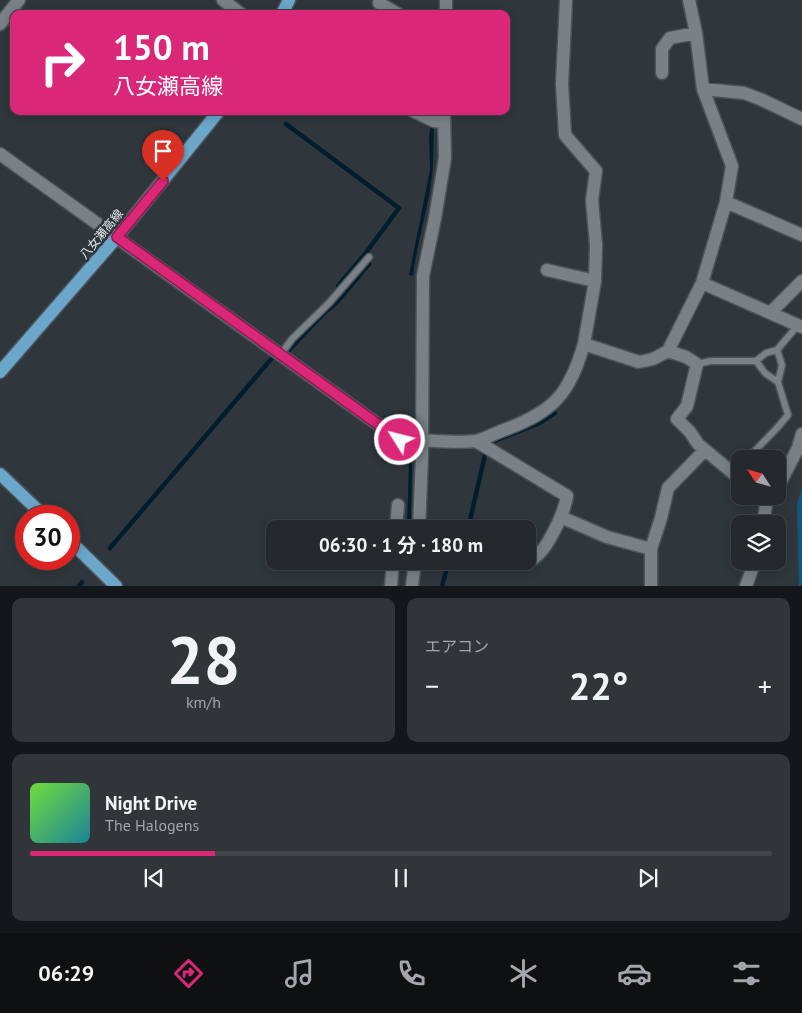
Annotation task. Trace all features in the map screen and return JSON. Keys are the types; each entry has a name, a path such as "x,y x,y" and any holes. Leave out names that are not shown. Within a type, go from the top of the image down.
{"main road":[{"name":"八女瀬高線","path":"0,372 117,237 216,115"},
{"path":"0,474 32,505"},
{"path":"80,551 116,586"}],"street":[{"path":"11,10 19,0"},
{"path":"223,0 236,10"},
{"path":"421,440 476,441 533,418 558,400 567,387 577,366 584,344 595,281 596,245 592,200 596,172 565,135 562,84 566,0"},
{"path":"584,344 639,362 653,359 668,351 702,283 726,202 732,166 703,89 696,33 689,0"},
{"path":"379,3 391,10"},
{"path":"0,24 10,11"},
{"path":"662,73 662,49 670,38 696,33"},
{"path":"703,89 744,93 760,98 802,119"},
{"path":"419,520 422,456 423,276 445,158 444,117 434,121 421,115"},
{"path":"0,154 422,456"},
{"path":"726,202 802,235"},
{"path":"547,270 595,281"},
{"path":"771,312 802,281"},
{"path":"702,283 800,326"},
{"path":"668,351 686,357 697,364 687,406 677,419 705,450 731,468"},
{"path":"786,471 798,448 802,434"},
{"path":"476,441 568,496 553,535 536,558"},
{"path":"651,586 651,549 668,488 705,450"},
{"path":"397,520 398,505"},
{"path":"561,517 607,537 651,549"},
{"path":"391,586 392,570"},
{"path":"412,586 414,570"},
{"path":"746,586 752,570"}],"lane":[{"path":"281,354 292,339 329,303 370,257"},
{"path":"697,364 710,360 756,361 766,353 777,350 800,326"},
{"path":"755,450 788,415 778,382 782,365 777,350"},
{"path":"756,361 765,373 778,382"}],"shaded area":[{"path":"431,126 434,129 432,176 413,276 409,275 430,170 429,135"},
{"path":"409,460 411,460 411,520 407,520"},
{"path":"802,487 802,585 799,586 797,505"}],"waterway":[{"path":"286,124 399,208 365,254 338,286"},
{"path":"110,548 272,358 289,350 337,302 369,264"},
{"path":"470,520 485,455 494,441 540,423 555,413"},
{"path":"442,586 446,570"},
{"path":"79,586 82,582"}],"route":[{"path":"163,181 117,237 400,440"}]}
